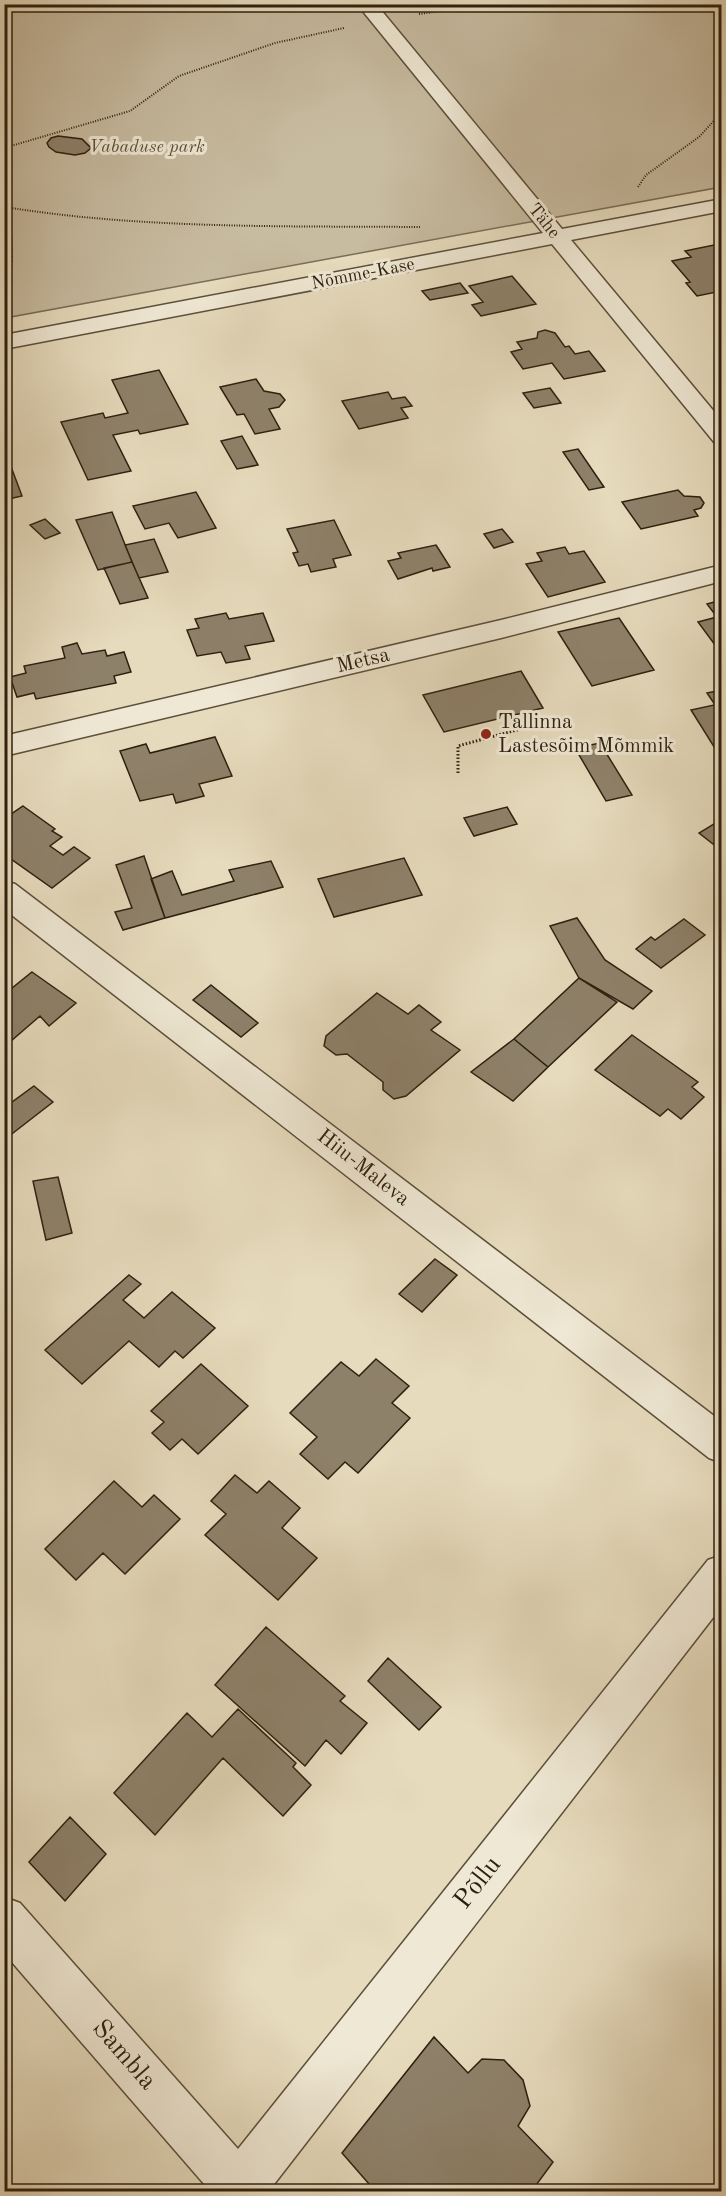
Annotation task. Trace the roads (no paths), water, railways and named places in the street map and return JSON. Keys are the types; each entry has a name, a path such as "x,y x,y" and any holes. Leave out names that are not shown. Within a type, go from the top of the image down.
{"street":[{"name":"Tähe","path":"373,12 722,437"},
{"name":"Nõmme-Kase","path":"14,340 722,205"},
{"name":"Metsa","path":"4,746 501,629 722,573"},
{"name":"Hiiu-Maleva","path":"4,892 722,1445"},
{"name":"Põllu","path":"239,2190 722,1574"},
{"name":"Sambla","path":"4,1919 239,2190"}],"place":[{"name":"Tallinna Lastesõim Mõmmik","path":"486,734"}],"park label":[{"name":"Vabaduse park","path":"147,147"}]}
